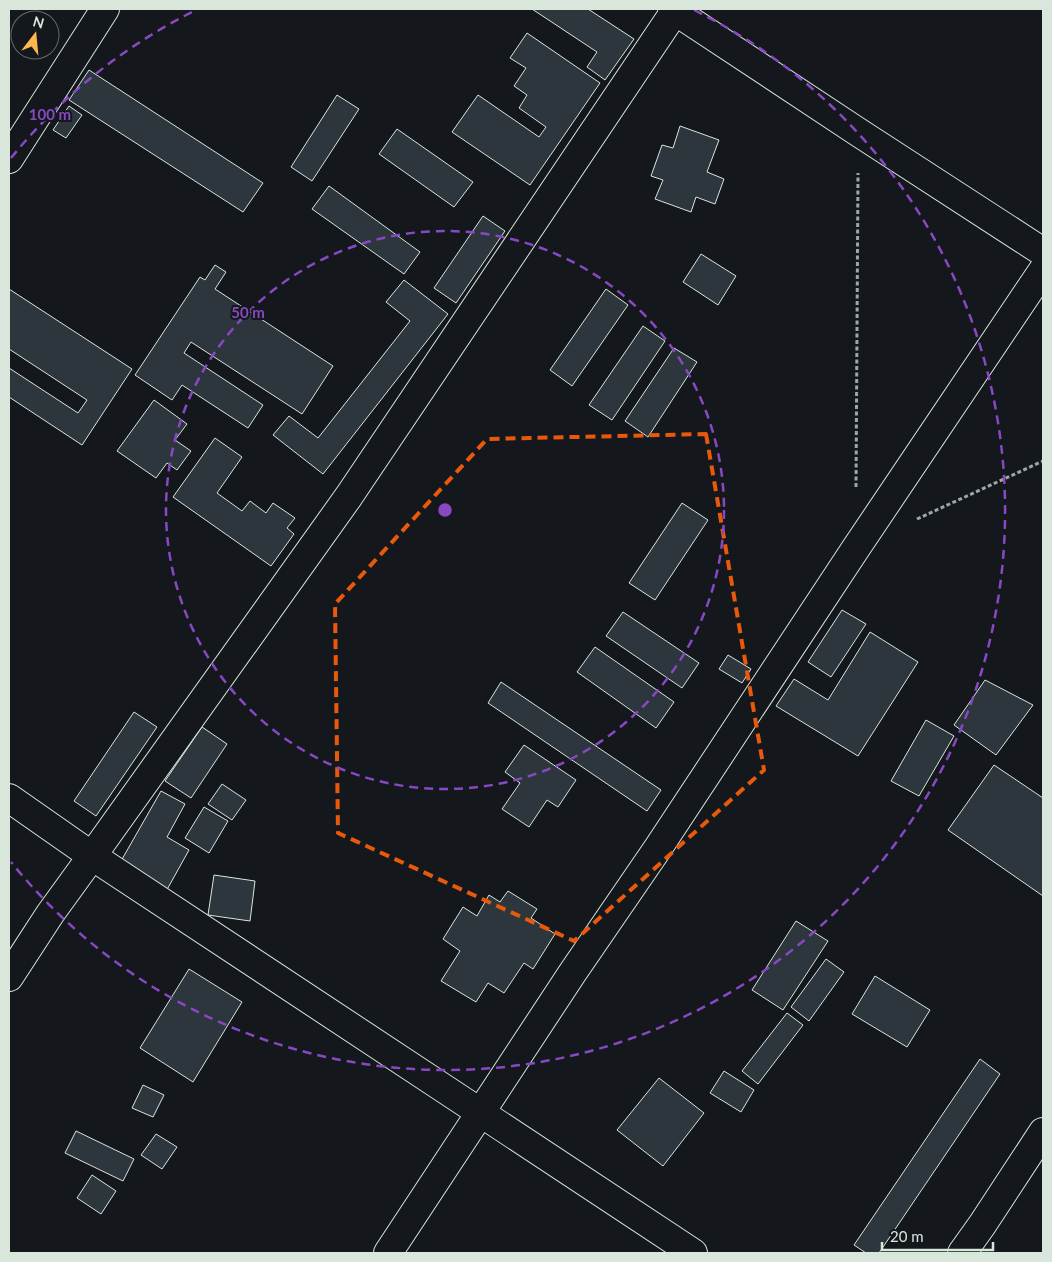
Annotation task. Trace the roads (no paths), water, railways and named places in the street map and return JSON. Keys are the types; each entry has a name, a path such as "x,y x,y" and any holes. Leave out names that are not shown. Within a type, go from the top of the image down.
{"street":[{"path":"9,160 105,9"},
{"path":"9,978 50,914 349,496 673,10 1043,252"},
{"path":"388,1253 861,540 1043,270"},
{"path":"9,798 92,856 693,1253"},
{"path":"962,1253 1043,1132"}]}
